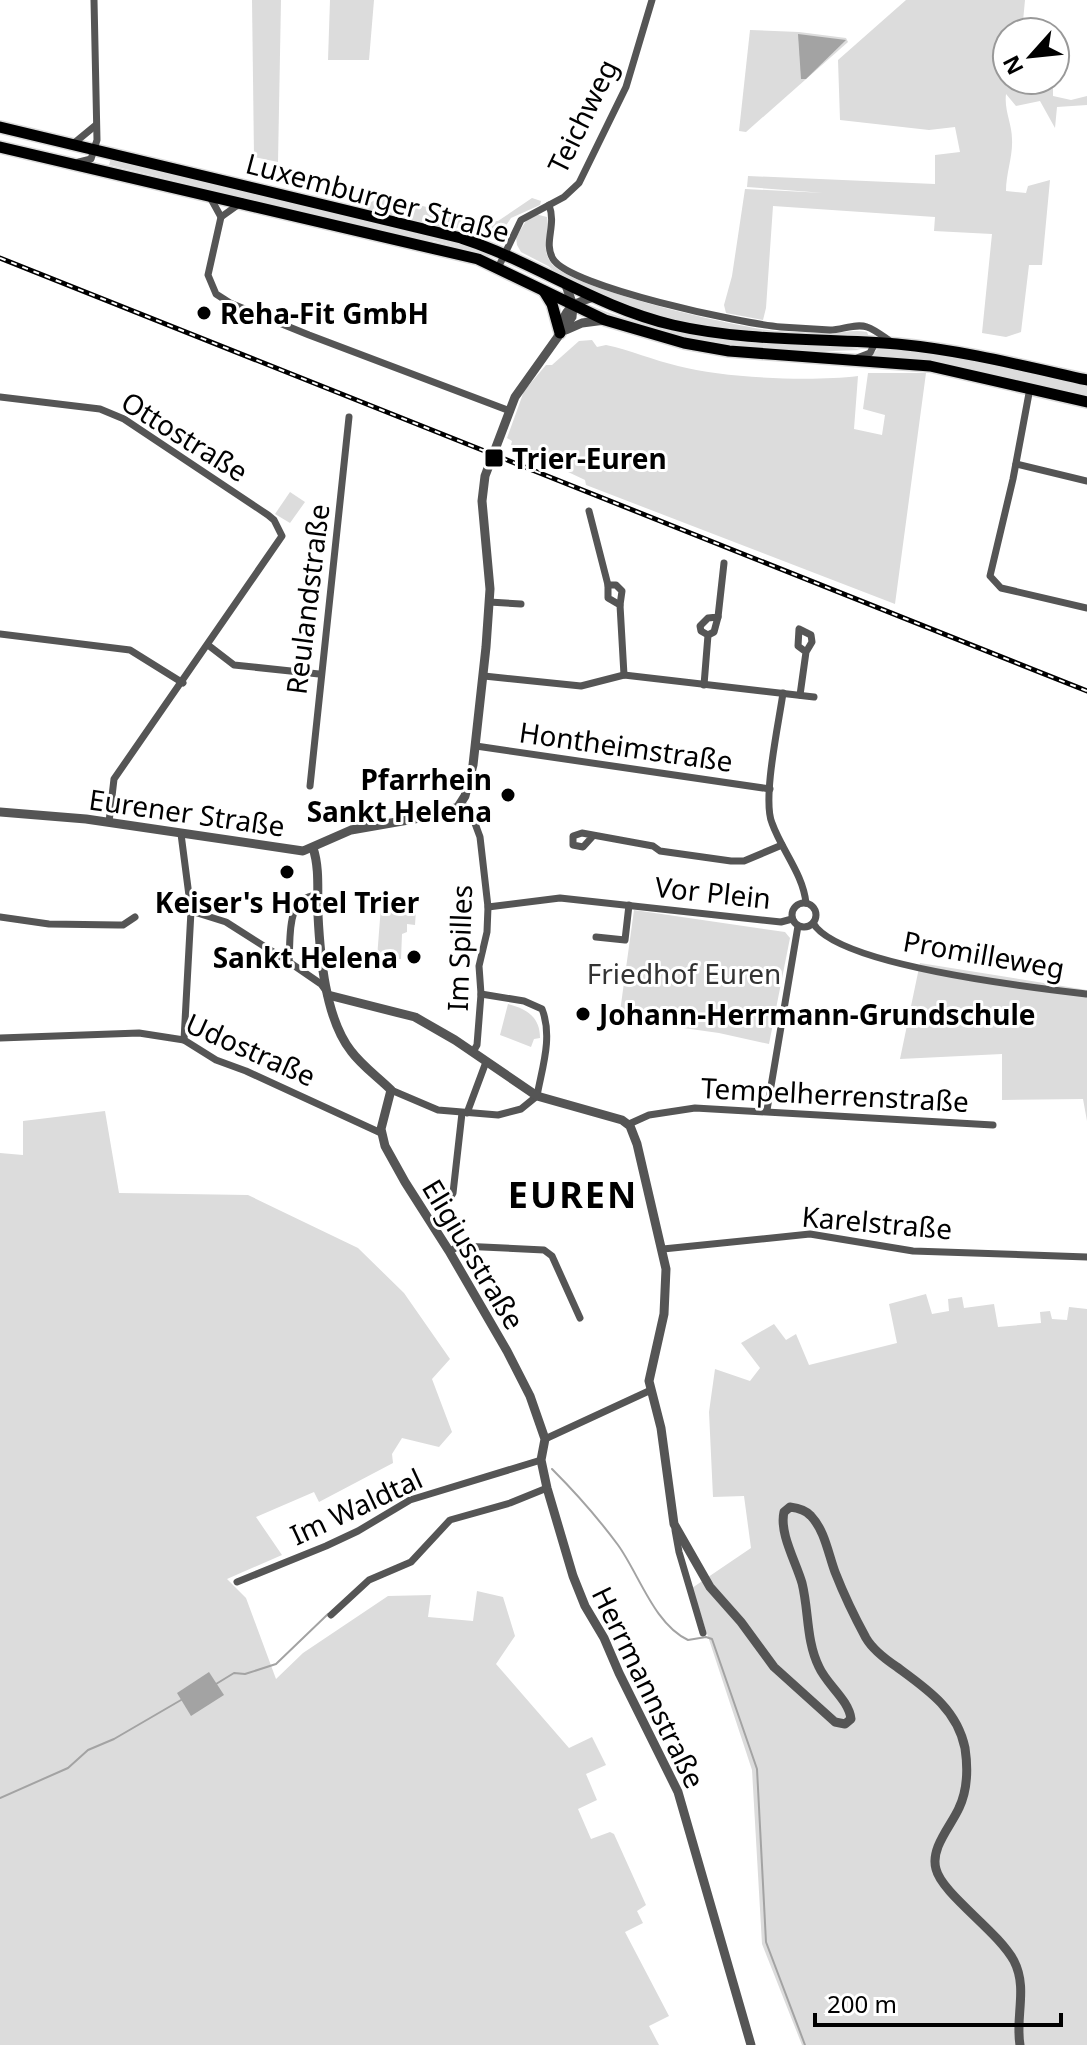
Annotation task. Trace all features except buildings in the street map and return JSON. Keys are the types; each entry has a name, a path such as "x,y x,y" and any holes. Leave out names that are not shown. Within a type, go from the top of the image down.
{"main road":[{"name":"Luxemburger Straße","path":"0,127 461,238 504,253 591,298 673,325 733,335 895,344 982,356 1087,380"},
{"name":"Luxemburger Straße","path":"0,147 478,259 605,320 660,337 729,351 930,366 1087,402"},
{"path":"544,291 552,304 560,333"}],"street":[{"path":"69,161 84,162 91,159 96,150 94,0"},
{"name":"Teichweg","path":"498,268 521,220 564,197 579,183 626,87 652,0"},
{"path":"73,144 96,125"},
{"path":"0,157 13,150"},
{"name":"Luxemburger Straße","path":"208,195 221,217 242,202"},
{"name":"Luxemburger Straße","path":"549,205 553,222 550,252 559,266 599,285 780,327 832,330 864,327 895,344"},
{"path":"221,217 208,275 216,294 230,303 309,335 510,411"},
{"path":"566,285 573,306"},
{"path":"462,803 473,765 484,676 489,602 482,491 490,459 525,380 560,333 565,313 591,298"},
{"path":"560,333 582,323 605,320"},
{"path":"855,359 870,353 876,344 873,331"},
{"path":"1030,388 990,576 1001,588 1087,608"},
{"name":"Ottostraße","path":"0,397 100,409 124,419 274,520 282,536 208,645"},
{"name":"Reulandstraße","path":"310,786 319,674 335,562 349,417"},
{"path":"1016,464 1087,481"},
{"path":"589,511 608,585 606,594 609,601 620,605"},
{"path":"708,635 714,632 718,617 724,563"},
{"path":"608,585 616,585 622,591 624,675"},
{"path":"489,602 521,604"},
{"path":"708,635 701,631 702,622 718,617"},
{"path":"0,634 130,650 183,683"},
{"path":"704,685 708,635"},
{"path":"109,822 114,779 208,645 234,665 319,674"},
{"path":"800,695 806,652"},
{"path":"484,676 581,686 624,675 814,697"},
{"path":"783,693 770,789 770,820 804,888 806,903"},
{"name":"Hontheimstraße","path":"476,746 770,789"},
{"name":"Eurener Straße","path":"0,812 109,822 296,850 313,848 351,830 451,811 462,803"},
{"name":"Im Spilles","path":"462,803 473,818 480,837 488,907 487,932 479,966 481,994 477,1045 473,1052"},
{"path":"181,834 191,911 184,1040"},
{"path":"593,836 653,846 660,851 731,861 756,857 782,845"},
{"path":"313,848 318,867 317,895 328,995"},
{"path":"289,962 293,914 297,903 307,896 317,895"},
{"name":"Vor Plein","path":"488,907 560,898 795,922"},
{"path":"767,1110 795,922 794,908 806,903 813,906 816,913 813,923 805,927 795,922"},
{"name":"Vor Plein","path":"596,937 625,940 629,905"},
{"path":"191,911 226,922 321,984 348,1049 391,1090 438,1110 509,1114 537,1096 546,1045 547,1026 542,1009 524,1001 481,994"},
{"path":"0,917 49,924 118,925 135,917"},
{"name":"Promilleweg","path":"813,923 829,939 873,954 981,980 1087,994"},
{"path":"328,995 415,1017 537,1096 626,1122 637,1144 663,1249 666,1269 664,1314 652,1364 651,1390 661,1428 679,1552 703,1633"},
{"name":"Udostraße","path":"0,1038 139,1033 184,1040 216,1060 381,1133"},
{"path":"446,1204 453,1193 464,1113 486,1062"},
{"path":"381,1133 391,1090"},
{"name":"Tempelherrenstraße","path":"626,1122 695,1108 993,1125"},
{"name":"Eligiusstraße","path":"381,1133 398,1171 449,1251 513,1362 530,1396 545,1439"},
{"name":"Karelstraße","path":"663,1249 810,1234 913,1251 1087,1257"},
{"path":"449,1251 461,1246 533,1247 544,1250 552,1256 580,1318"},
{"path":"545,1439 651,1390"},
{"name":"Herrmannstraße","path":"545,1439 541,1460 547,1488 582,1600 604,1638 678,1792 751,2045"},
{"name":"Im Waldtal","path":"237,1582 358,1531 410,1500 541,1460"},
{"path":"331,1615 369,1580 411,1562 450,1520 510,1503 547,1488"},
{"path":"674,1524 710,1587 774,1667 835,1722 848,1723 851,1714 828,1684 811,1649 803,1585 783,1523 784,1512 790,1507 810,1514 820,1528 842,1589 869,1643 882,1657 926,1688 953,1715 965,1751 967,1776 960,1807 935,1853 934,1865 941,1881 987,1926 1014,1962 1020,1980 1020,2045"}],"green space":[{"path":"252,0 281,0 278,162 254,157"},
{"path":"330,0 374,0 369,60 328,60"},
{"path":"906,0 1025,0 1024,16 991,16 991,96 1006,96 1012,133 1006,191 1026,193 1028,186 1050,180 1042,265 1029,265 1021,332 1006,337 982,333 992,234 934,231 935,217 773,206 763,320 726,313 724,305 732,276 745,189 824,193 747,187 748,176 935,184 935,155 960,152 955,127 929,130 840,120 838,60"},
{"path":"750,30 799,32 846,38 848,42 746,132 739,131"},
{"path":"1008,96 1053,96 1071,100 1087,96 1087,105 1057,107 1055,128 1040,101 1016,106"},
{"path":"111,158 463,243 496,256 109,165"},
{"path":"383,196 486,222 498,221 532,198 541,201 540,205 511,218 501,233 494,236 462,226 455,229 435,228 363,210 360,200 371,202"},
{"path":"535,214 547,217 546,252 552,264 591,285 658,306 755,328 810,333 862,331 867,332 870,339 719,330 651,315 566,280 521,252 516,237 526,221"},
{"path":"591,306 653,326 694,335 861,350 805,352 739,349 652,332 589,309"},
{"path":"592,340 597,347 606,345 678,366 719,373 792,379 858,376 854,429 882,435 885,415 863,409 868,373 926,373 895,604 586,485 585,480 511,445 512,441 507,438 524,391 546,365 552,365 579,341"},
{"path":"878,349 937,353 1087,386 1087,396 916,359 870,356"},
{"path":"290,492 305,502 290,523 275,514"},
{"path":"381,906 416,910 415,925 407,924 407,932 402,934 401,959 377,958"},
{"name":"Friedhof Euren","path":"634,910 785,932 790,938 769,1044 719,1033 619,1019"},
{"path":"920,963 1087,990 1087,1121 1083,1099 1002,1100 1002,1054 900,1059"},
{"path":"508,1004 521,1008 535,1019 540,1038 534,1039 531,1047 500,1035"},
{"path":"105,1111 119,1193 248,1195 358,1248 404,1293 450,1359 432,1379 452,1432 439,1447 402,1438 392,1454 393,1463 319,1502 314,1492 256,1517 282,1555 227,1579 246,1598 276,1679 303,1653 388,1596 431,1595 428,1617 473,1621 477,1591 503,1597 515,1636 496,1664 569,1748 592,1737 606,1765 586,1774 597,1800 578,1809 591,1839 610,1832 614,1834 646,1905 637,1911 643,1923 625,1932 669,2016 649,2026 659,2045 0,2045 0,1153 23,1155 23,1121"},
{"path":"926,1294 932,1314 949,1311 948,1299 962,1297 964,1308 994,1304 998,1327 1041,1323 1040,1312 1050,1311 1052,1319 1067,1320 1069,1307 1087,1309 1087,2045 802,2045 762,1944 752,1770 692,1588 751,1548 744,1496 713,1497 709,1412 715,1369 750,1381 760,1368 741,1343 774,1324 786,1340 796,1334 809,1365 897,1343 889,1304"}],"shaded area":[{"path":"798,34 846,40 806,79 801,79"},
{"path":"209,1672 224,1695 191,1716 177,1693"}],"waterway":[{"path":"552,1469 618,1545 656,1611 676,1633 688,1640 712,1639 757,1769 766,1942 805,2045"},
{"path":"216,1684 234,1673 245,1674 276,1664 328,1614"},
{"path":"0,1798 68,1768 88,1750 114,1739 181,1700"}],"railway":[{"path":"0,258 1087,691"}],"place":[{"name":"Reha-Fit GmbH","path":"204,313"},
{"name":"Trier-Euren","path":"494,458"},
{"name":"Pfarrhein Sankt Helena","path":"508,795"},
{"name":"Keiser's Hotel Trier","path":"287,872"},
{"name":"Sankt Helena","path":"414,957"},
{"name":"Johann-Herrmann-Grundschule","path":"583,1014"}],"district":[{"name":"EUREN","path":"573,1194"}]}
